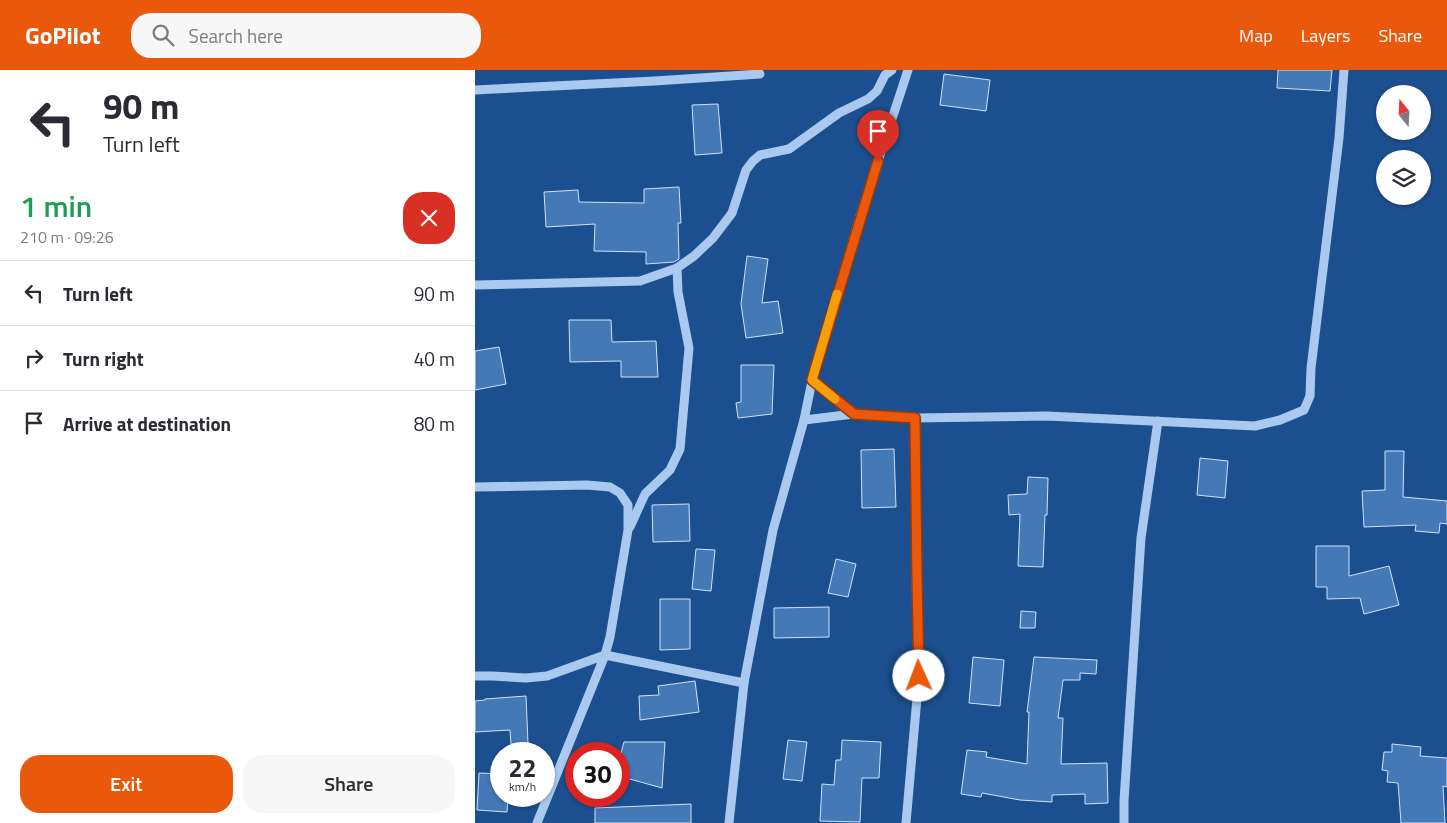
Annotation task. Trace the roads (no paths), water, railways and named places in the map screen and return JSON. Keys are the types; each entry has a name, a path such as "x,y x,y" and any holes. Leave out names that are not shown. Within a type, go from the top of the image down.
{"street":[{"path":"475,286 640,281 677,268 694,256 713,238 732,213 746,170 753,161 760,155 789,149 839,113 868,98 877,91 885,75 891,70"},
{"path":"729,823 745,683 773,530 804,420 812,380 860,216 907,70"},
{"path":"804,420 854,414 915,418 1047,416 1255,426 1279,420 1304,410 1310,396 1311,368 1339,138 1344,70"},
{"path":"475,90 760,74"},
{"path":"629,530 645,494 670,470 680,449 689,348 678,292 677,268"},
{"path":"812,380 854,414"},
{"path":"906,823 919,676 915,418"},
{"path":"1124,823 1141,538 1158,421"},
{"path":"475,487 587,485 610,487 620,493 628,505 629,530 611,638 537,823"},
{"path":"475,676 526,678 547,676 605,655 745,683"}]}
